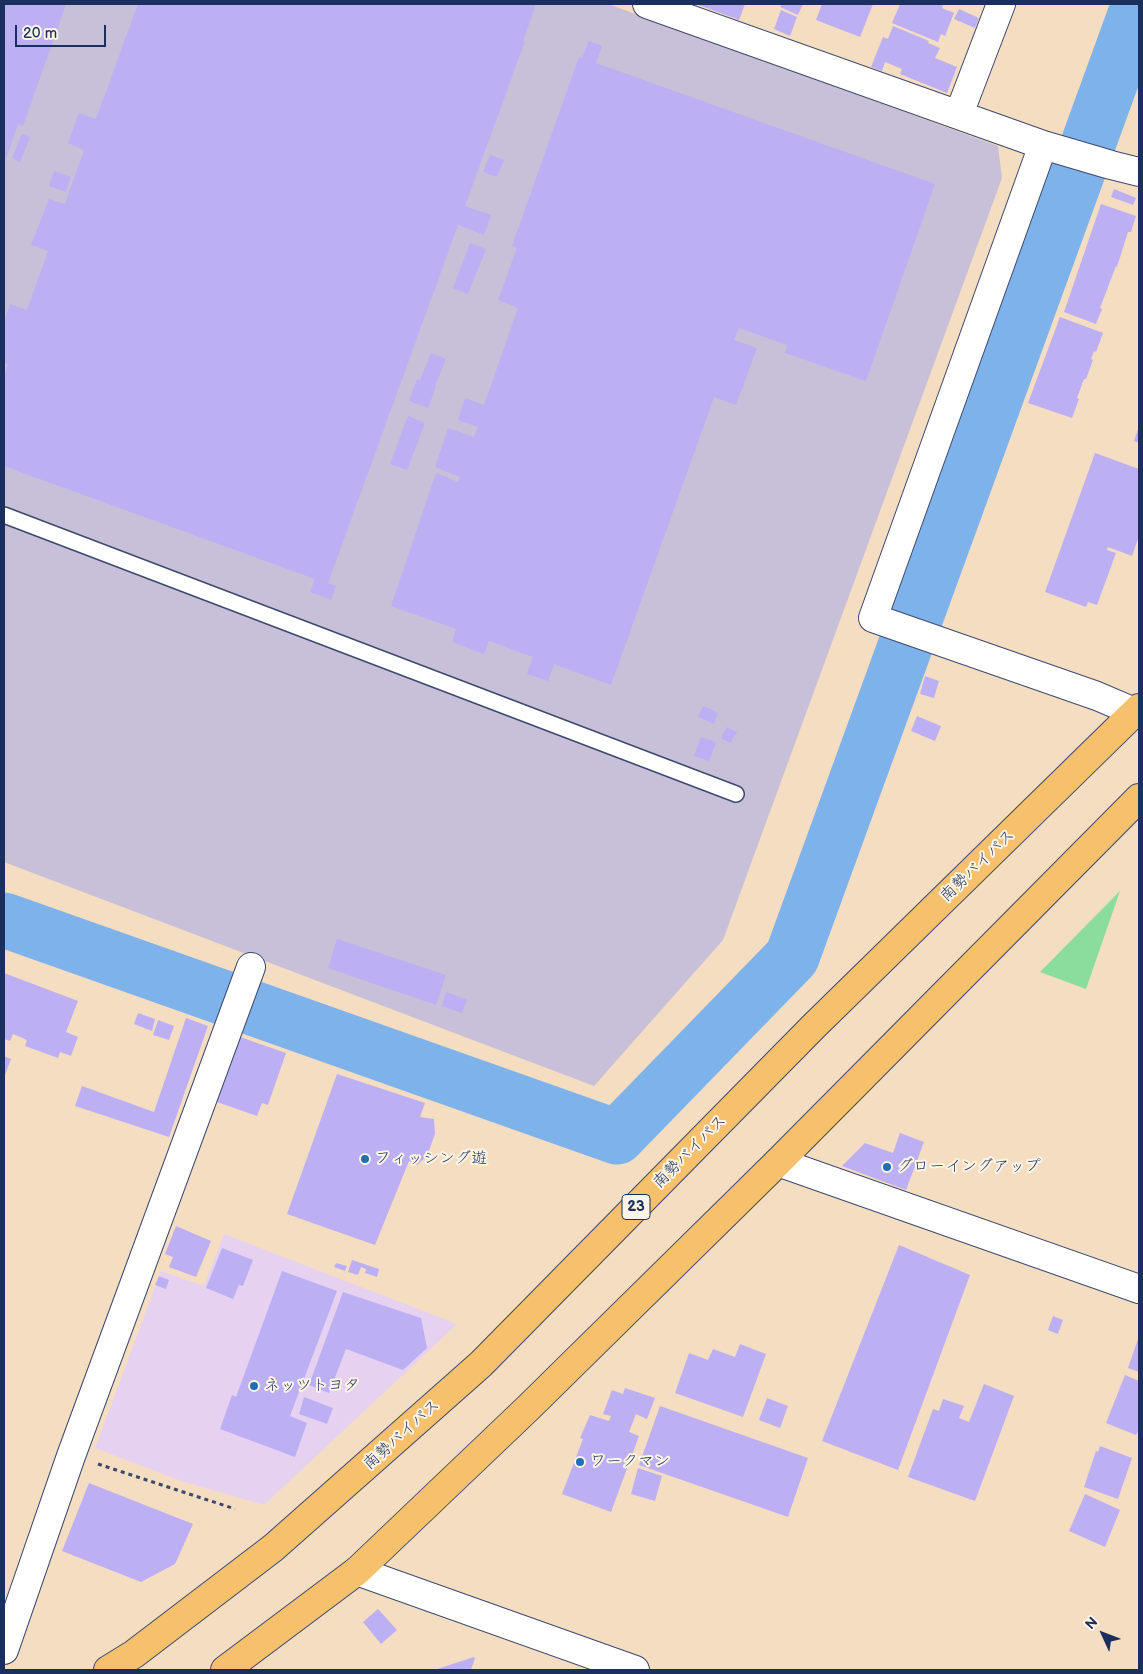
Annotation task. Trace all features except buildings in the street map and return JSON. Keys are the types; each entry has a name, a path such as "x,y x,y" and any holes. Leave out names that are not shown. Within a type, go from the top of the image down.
{"highway":[{"name":"南勢バイパス","path":"108,1670 134,1654 273,1548 481,1364 814,1026 1138,711"},
{"path":"225,1670 357,1571 527,1409 778,1162 1139,798"}],"street":[{"path":"647,4 1043,145 1139,172"},
{"path":"959,114 1001,4"},
{"path":"1043,145 873,618 1138,711"},
{"path":"4,1650 71,1456 251,967"},
{"path":"778,1162 1139,1289"},
{"path":"357,1571 635,1670"}],"lane":[{"path":"4,516 736,794"}],"path":[{"path":"71,1456 235,1509"}],"shaded area":[{"path":"4,4 608,4 998,146 1002,178 723,940 594,1086 4,862"},
{"name":"ネッツトヨタ","path":"224,1234 457,1324 264,1505 181,1481 95,1448 161,1271 204,1286"}],"green space":[{"path":"1120,891 1086,989 1040,972"}],"waterway":[{"path":"4,920 617,1137 792,957 1139,4"}],"place":[{"name":"フィッシング遊","path":"365,1159"},
{"name":"グローイングアップ","path":"887,1167"},
{"name":"ネッツトヨタ","path":"254,1386"},
{"name":"ワークマン","path":"580,1462"}]}
